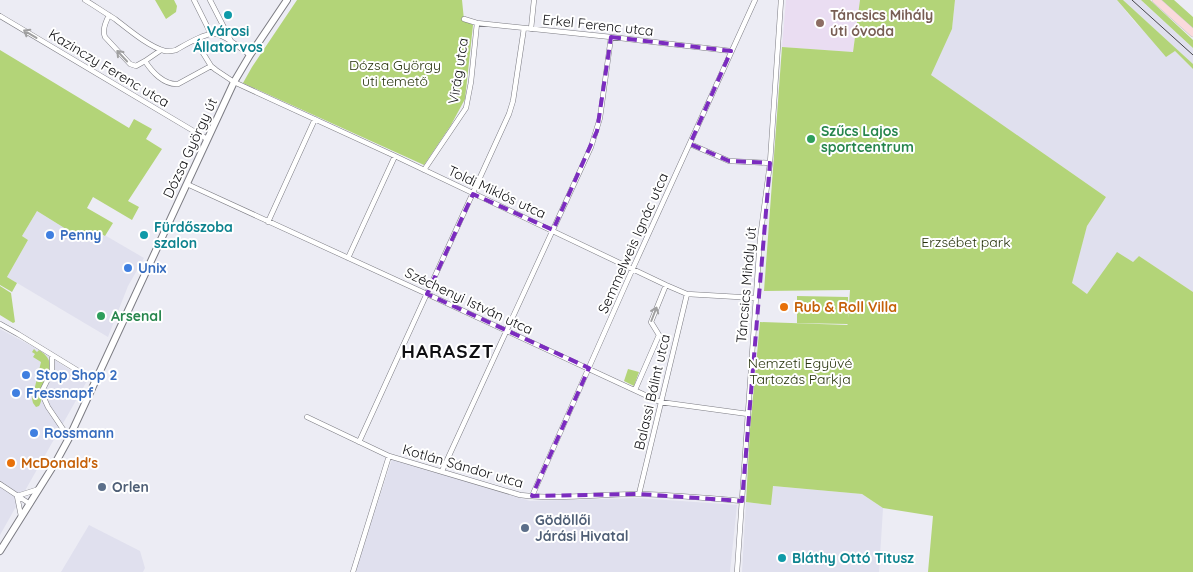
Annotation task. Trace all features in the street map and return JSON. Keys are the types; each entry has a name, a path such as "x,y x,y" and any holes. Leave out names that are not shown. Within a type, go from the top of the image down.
{"main road":[{"name":"Dózsa György út","path":"0,551 69,438 234,82 287,0"},
{"path":"1156,0 1193,33"}],"street":[{"path":"85,0 162,50 171,51 195,40 215,34 250,55"},
{"path":"194,0 211,34"},
{"path":"210,0 231,42"},
{"path":"532,29 534,0"},
{"name":"Semmelweis Ignác utca","path":"532,496 755,0"},
{"name":"Táncsics Mihály út","path":"737,572 760,239 770,164 781,0"},
{"path":"109,15 104,27 105,37 133,66 162,50"},
{"name":"Kazinczy Ferenc utca","path":"0,16 207,139"},
{"name":"Erkel Ferenc utca","path":"464,19 476,23 731,51"},
{"name":"Virág utca","path":"424,170 466,108 471,82 476,23"},
{"path":"359,442 511,108 524,28"},
{"path":"442,471 591,147 600,118 611,37"},
{"path":"145,61 154,73 164,80 174,85 178,84 211,66 195,40"},
{"name":"Toldi Miklós utca","path":"211,66 234,82 396,156 686,294 756,298"},
{"path":"268,222 314,119"},
{"path":"690,144 729,161 770,164"},
{"path":"348,258 396,156"},
{"name":"Széchenyi István utca","path":"187,184 660,402 748,414"},
{"path":"635,390 659,335 651,322 666,285"},
{"name":"Balassi Bálint utca","path":"639,494 686,294"},
{"path":"0,325 96,381"},
{"path":"52,355 52,371 43,389 42,396 69,438"},
{"name":"Kotlán Sándor utca","path":"307,417 389,456 520,495 639,494 742,501"},
{"path":"353,572 389,456"},
{"path":"0,484 30,504"},
{"path":"17,496 39,489"},
{"path":"17,496 21,517"}],"highlighted area":[{"path":"611,37 731,51 690,144 729,161 770,163 742,501 639,494 532,496 589,368 427,294 473,194 553,230 597,131"}],"shaded area":[{"name":"Táncsics Mihály úti óvoda","path":"786,0 860,0 853,52 782,47"},
{"path":"955,0 1117,0 1166,56 1175,51 1193,69 1193,292 1139,256 1087,294 1071,283 1087,226 1106,197 930,75 952,29"},
{"path":"1123,0 1141,0 1193,48 1193,64"},
{"path":"37,211 87,242 96,230 144,258 128,286 108,337 7,277 28,240 22,236"},
{"path":"0,329 39,350 87,381 0,535"},
{"path":"392,459 530,501 639,498 737,505 730,572 355,572"},
{"path":"772,486 862,494 883,508 879,572 742,572 746,502 771,505"},
{"path":"89,525 140,551 145,568 143,572 61,572"}],"green space":[{"path":"155,0 174,0 177,6 176,12 166,19"},
{"name":"Dózsa György úti temető","path":"297,0 462,0 464,20 473,25 465,99 451,125 424,165 243,83"},
{"path":"860,0 955,0 952,29 931,75 1106,197 1087,226 1072,283 1087,294 1117,252 1133,262 1139,256 1193,292 1193,572 928,572 933,516 883,508 862,494 773,486 771,505 746,502 750,429 760,322 848,325 797,323 797,296 848,297 848,318 850,290 764,291 782,47 853,52"},
{"path":"1117,0 1123,0 1193,64 1193,69 1175,51 1166,57"},
{"path":"1141,0 1150,0 1193,40 1193,48"},
{"path":"1161,0 1174,0 1193,17 1193,29"},
{"path":"0,50 129,128 134,119 152,129 146,139 162,149 128,201 139,207 132,220 93,197 87,208 113,223 105,236 95,230 87,242 37,211 22,236 28,240 7,277 17,283 12,292 0,285"},
{"path":"0,286 11,293 15,322 13,323 0,315"},
{"path":"34,349 37,352 39,350 45,355 50,364 49,373 41,392 41,402 36,407 32,399 41,362 33,357 35,354 32,352"},
{"path":"628,369 639,372 634,386 624,381"}],"tram line":[{"path":"1132,0 1193,55"}],"place":[{"name":"Városi Állatorvos","path":"228,15"},
{"name":"Táncsics Mihály úti óvoda","path":"820,23"},
{"name":"Szűcs Lajos sportcentrum","path":"811,139"},
{"name":"Penny","path":"50,235"},
{"name":"Fürdőszoba szalon","path":"144,235"},
{"name":"Unix","path":"128,268"},
{"name":"Rub & Roll Villa","path":"784,307"},
{"name":"Arsenal","path":"101,316"},
{"name":"Stop Shop 2","path":"26,375"},
{"name":"Fressnapf","path":"16,393"},
{"name":"Rossmann","path":"34,433"},
{"name":"McDonald's","path":"11,463"},
{"name":"Orlen","path":"102,487"},
{"name":"Gödöllői Járási Hivatal","path":"525,528"},
{"name":"Bláthy Ottó Titusz","path":"782,558"}],"district":[{"name":"HARASZT","path":"448,351"}],"park label":[{"name":"Erzsébet park","path":"966,242"},
{"name":"Nemzeti Együvé Tartozás Parkja","path":"800,372"}]}
